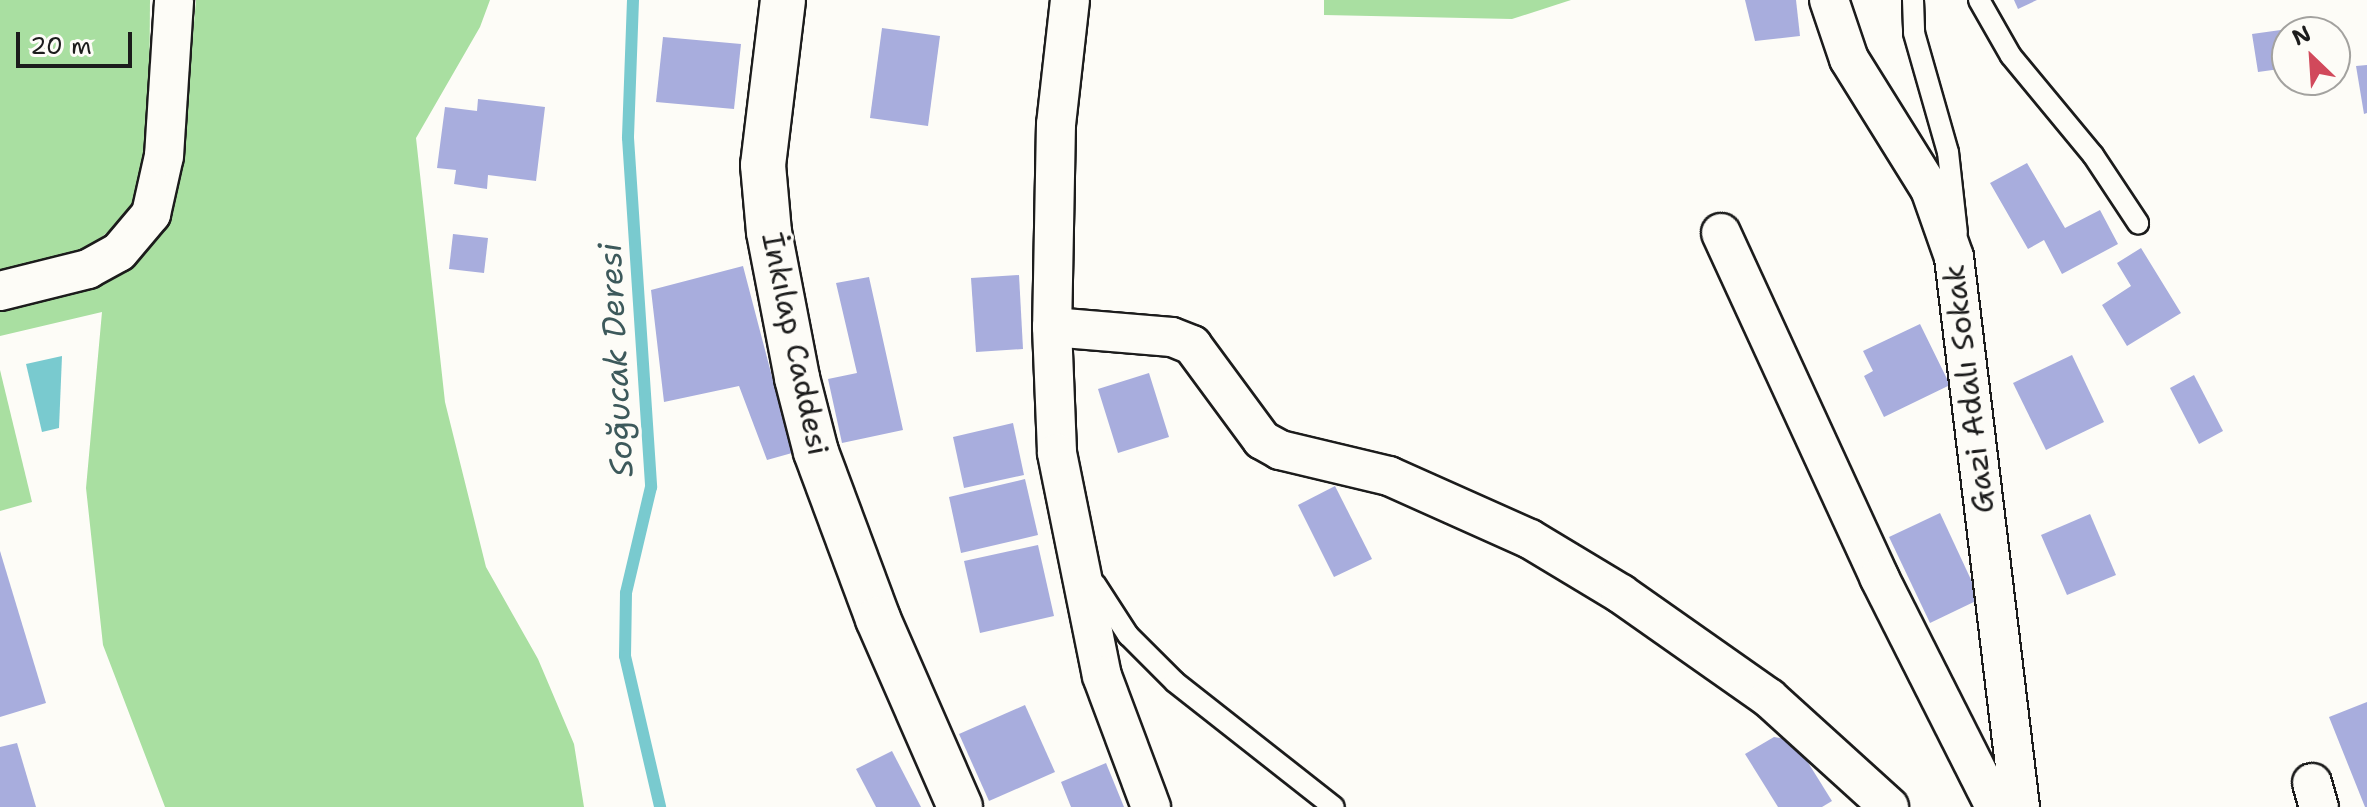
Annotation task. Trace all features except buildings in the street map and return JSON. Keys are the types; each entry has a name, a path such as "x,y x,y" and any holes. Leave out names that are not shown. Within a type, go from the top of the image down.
{"street":[{"path":"0,291 88,269 119,252 151,214 164,156 174,0"},
{"name":"İnkılap Caddesi","path":"783,0 763,165 769,232 797,378 816,452 878,619 960,807"},
{"path":"1070,0 1056,124 1052,327 1057,453 1102,676 1151,807"},
{"name":"Gazi Adalı Sokak","path":"1829,0 1849,59 1930,189 1954,257 2020,807"},
{"path":"1721,233 1873,563 1995,807"},
{"path":"1052,327 1172,337 1192,345 1262,440 1280,450 1389,476 1530,539 1621,594 1769,698 1889,807"}],"lane":[{"path":"1913,0 1914,33 1956,200 1954,257"},
{"path":"1979,0 2011,56 2093,155 2138,223"},
{"path":"1074,545 1106,604 1150,659 1334,807"}],"green space":[{"path":"0,0 150,0 149,124 142,189 120,222 87,249 0,272"},
{"path":"196,0 490,0 480,27 416,138 445,402 486,567 538,659 574,744 584,807 165,807 103,645 86,488 102,312 0,336 0,307 165,221 181,170"},
{"path":"1324,0 1571,0 1512,19 1324,15"},
{"path":"0,370 32,502 0,511"}],"water":[{"path":"62,356 59,428 42,432 26,364"}],"waterway":[{"name":"Soğucak Deresi","path":"633,0 628,138 651,487 626,593 625,656 660,807"}]}
